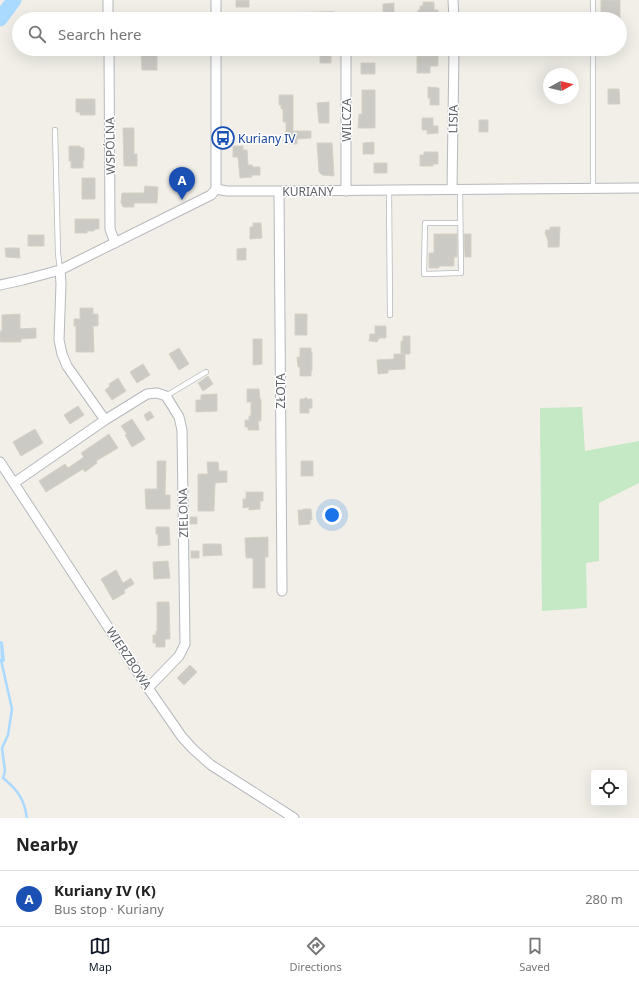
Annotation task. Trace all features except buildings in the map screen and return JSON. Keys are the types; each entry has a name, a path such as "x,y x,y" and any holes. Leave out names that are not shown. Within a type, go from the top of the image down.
{"street":[{"path":"108,0 108,12"},
{"path":"216,0 216,12"},
{"path":"453,0 454,12"},
{"name":"WSPÓLNA","path":"109,56 110,229 116,243"},
{"path":"0,285 60,270 211,195 216,189 216,56"},
{"name":"WILCZA","path":"346,56 346,191"},
{"name":"LISIA","path":"454,56 456,189"},
{"name":"KURIANY","path":"216,189 227,191 346,191 639,188"},
{"name":"ZŁOTA","path":"279,191 282,591"},
{"path":"60,270 59,340 62,354 67,366 105,420"},
{"path":"14,483 105,420 147,394 166,396"},
{"name":"ZIELONA","path":"148,688 179,656 185,644 182,430 179,417 166,396"},
{"name":"WIERZBOWA","path":"0,462 148,688 182,737 211,766 294,818"}],"lane":[{"path":"593,0 593,12"},
{"path":"593,56 593,188"},
{"path":"55,130 58,253 60,270"},
{"path":"456,189 460,223 461,273 424,274 426,223 460,223"},
{"path":"389,190 390,315"},
{"path":"166,396 206,372"}],"green space":[{"path":"582,407 585,451 639,441 639,483 599,503 599,561 586,563 587,608 542,611 540,408"}],"water":[{"path":"0,641 3,642 5,661 1,663"}],"waterway":[{"path":"0,19 14,0"},
{"path":"1,660 12,709 8,735 2,748 5,771 3,778 20,795 27,818"}],"place":[{"name":"Kuriany IV","path":"223,138"},
{"name":"Kuriany IV (K)","path":"182,200"}]}
